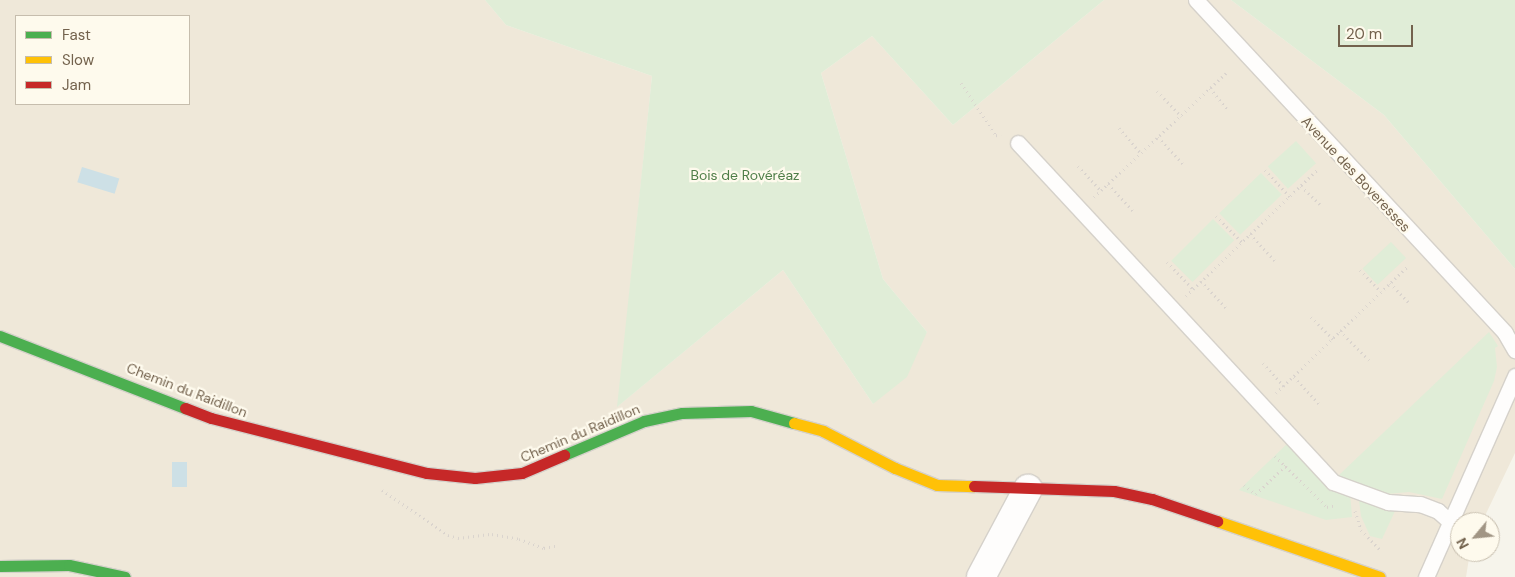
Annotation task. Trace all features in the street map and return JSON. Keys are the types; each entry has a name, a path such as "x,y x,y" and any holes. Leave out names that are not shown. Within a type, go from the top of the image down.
{"street":[{"name":"Chemin du Raidillon","path":"0,336 211,418 364,458 450,477 499,477 542,467 644,421 682,412 726,409 751,411 801,423 895,468 937,485 1028,489"},
{"path":"981,577 1028,489 1114,492 1152,499 1380,577"},
{"path":"0,566 69,565 125,577"}],"lane":[{"name":"Avenue des Boveresses","path":"1196,0 1505,333 1515,350"},
{"path":"1018,143 1333,482 1388,502 1420,504 1438,511 1450,521 1426,577"},
{"path":"1454,512 1515,376"}],"path":[{"path":"1081,210 1228,71"},
{"path":"962,83 996,135 1018,143"},
{"path":"1210,88 1227,108"},
{"path":"1157,92 1181,116"},
{"path":"1119,128 1141,153"},
{"path":"1158,137 1184,165"},
{"path":"1078,166 1101,191"},
{"path":"1265,170 1290,197"},
{"name":"Avenue des Boveresses","path":"1173,308 1317,170"},
{"path":"1108,184 1134,212"},
{"path":"1301,186 1321,205"},
{"path":"1216,216 1242,242"},
{"path":"1250,234 1276,262"},
{"path":"1167,262 1193,289"},
{"path":"1263,406 1408,266"},
{"path":"1360,270 1381,292"},
{"path":"1201,281 1228,309"},
{"path":"1390,283 1410,304"},
{"path":"1311,317 1333,339"},
{"path":"1340,331 1368,360"},
{"path":"1263,363 1284,386"},
{"path":"1294,377 1320,405"},
{"path":"1275,456 1327,507"},
{"path":"1244,485 1256,494 1290,461 1311,457"},
{"path":"364,458 362,476 448,535 458,538 492,534 520,538 544,548 559,545"},
{"path":"1357,491 1353,501 1356,518 1368,540 1379,546 1381,555"}],"shaded area":[{"path":"0,0 485,0 506,25 652,76 618,406 783,270 873,404 927,332 883,279 821,73 872,36 953,125 1104,0 1231,0 1384,115 1515,269 1515,453 1487,512 1450,512 1450,562 1468,562 1466,577 0,577"},
{"path":"82,167 119,178 115,194 77,182"},
{"path":"172,462 187,462 187,487 172,487"}],"green space":[{"name":"Bois de Rovéréaz","path":"485,0 1104,0 953,125 872,36 821,73 883,279 927,332 907,377 873,404 783,270 617,407 652,76 506,25"},
{"path":"1231,0 1515,0 1515,269 1384,115"},
{"path":"1296,141 1316,163 1288,189 1268,166"},
{"path":"1261,173 1282,195 1240,235 1219,213"},
{"path":"1213,219 1234,240 1192,282 1171,261"},
{"path":"1391,242 1406,258 1377,285 1362,269"},
{"path":"1489,332 1498,346 1495,348 1497,367 1494,381 1442,499 1409,492 1387,494 1341,478 1339,475"},
{"path":"1289,442 1350,493 1352,517 1326,520 1239,490"},
{"path":"1359,500 1395,511 1382,539 1370,536 1361,516"}],"traffic: fast":[{"path":"0,336 185,408"},
{"path":"564,455 644,421 682,413 751,411 794,423"},
{"path":"0,566 69,565 125,577"}],"traffic: slow":[{"path":"794,423 823,431 895,468 937,485 974,486"},
{"path":"1217,521 1380,577"}],"traffic: jam":[{"path":"185,408 211,418 427,473 475,478 522,473 564,455"},
{"path":"974,486 1114,491 1152,499 1217,521"}]}
